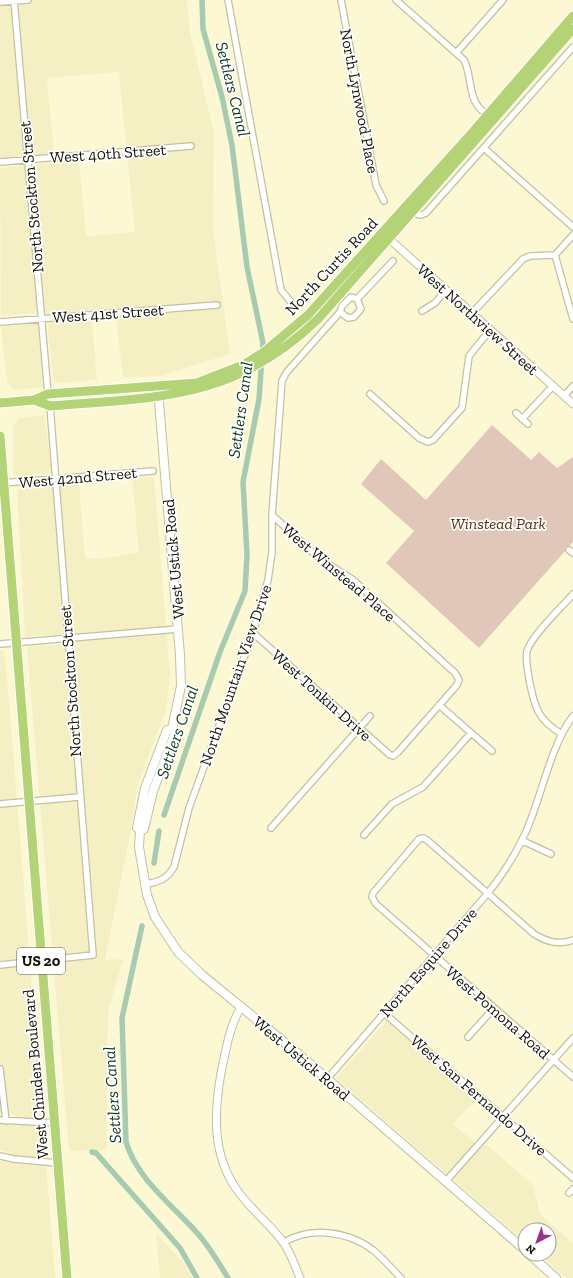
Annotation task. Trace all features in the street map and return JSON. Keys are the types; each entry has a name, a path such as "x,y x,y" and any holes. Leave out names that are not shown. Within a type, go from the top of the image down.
{"main road":[{"name":"North Curtis Road","path":"386,236 487,115 573,16"},
{"name":"North Curtis Road","path":"34,400 50,406 158,392 197,384 246,368 280,346 308,315 386,236 412,213 573,29"},
{"name":"North Curtis Road","path":"0,403 34,400 48,394 143,386 158,392"},
{"name":"West Ustick Road","path":"158,392 178,629 181,686 172,729 175,733 153,791 144,828 140,830 139,847 146,884 155,917 178,952 189,963 328,1078 517,1243"},
{"name":"West Chinden Boulevard","path":"0,436 1,483 67,1278"},
{"path":"538,1262 556,1278"}],"street":[{"path":"0,2 28,0"},
{"path":"228,0 281,290 291,302"},
{"name":"North Lynwood Place","path":"341,0 376,185 384,201"},
{"path":"396,0 464,60 469,69 477,106 487,115"},
{"path":"456,53 503,0"},
{"name":"North Stockton Street","path":"14,1 48,394"},
{"path":"412,213 421,215 426,213 572,51"},
{"name":"West 40th Street","path":"0,162 191,146"},
{"path":"484,148 573,227"},
{"path":"472,313 523,259 530,256 554,255 573,235"},
{"name":"West Northview Street","path":"386,236 573,404"},
{"path":"554,255 573,319"},
{"path":"357,299 393,261"},
{"path":"422,311 432,306 446,290"},
{"path":"354,297 357,299 361,309 354,317 348,318 340,312 342,306 348,299 354,297"},
{"name":"West 41st Street","path":"0,322 217,305"},
{"name":"North Mountain View Drive","path":"146,884 163,879 170,874 174,867 189,808 253,633 268,580 272,552 272,515 280,387 286,373 340,312"},
{"path":"370,394 419,438 428,442 433,440 462,408 469,356 490,330"},
{"path":"522,419 553,386"},
{"path":"564,396 573,386"},
{"name":"North Stockton Street","path":"41,961 93,956 79,797 50,406"},
{"path":"516,413 528,424"},
{"name":"West 42nd Street","path":"1,483 153,471"},
{"name":"West Winstead Place","path":"272,515 319,558 352,579 455,673 459,680 457,685 440,705"},
{"path":"562,734 550,727 540,716 536,708 526,663 527,651 534,639 573,594"},
{"path":"0,644 178,629"},
{"name":"West Tonkin Drive","path":"253,633 387,754 393,756 440,705"},
{"path":"440,705 492,751"},
{"path":"271,828 370,716"},
{"name":"North Esquire Drive","path":"328,1078 488,893 510,863 523,841 562,734 573,716"},
{"path":"364,835 392,804 423,787 470,732"},
{"path":"0,804 79,797"},
{"name":"West Pomona Road","path":"488,893 423,838 419,839 373,893 372,897 376,904 573,1077"},
{"path":"523,841 552,854"},
{"path":"488,893 543,940 562,943 573,940"},
{"path":"0,965 41,961"},
{"path":"241,1007 230,1030 217,1097 215,1125 218,1142 236,1189 283,1242 300,1278"},
{"path":"468,1037 494,1008"},
{"name":"West San Fernando Drive","path":"384,1013 503,1115 573,1178"},
{"path":"446,1181 503,1115 573,1038"},
{"path":"0,1069 3,1121 54,1123"},
{"path":"0,1156 14,1159 57,1163"},
{"path":"569,1193 573,1188"},
{"path":"283,1242 299,1235 321,1232 356,1239 373,1250 401,1278"}],"shaded area":[{"path":"0,0 187,0 190,33 214,132 213,230 230,354 161,376 123,378 115,310 91,311 97,380 54,383 46,312 1,316 0,168 79,161 86,236 135,232 119,72 47,78 54,155 0,158"},
{"path":"38,323 44,387 15,390 7,383 1,327"},
{"path":"45,415 51,473 15,476 13,472 13,425 19,418"},
{"path":"154,477 170,675 166,710 137,787 130,835 105,960 123,959 108,1013 106,1150 69,1151 27,647 64,644 79,805 85,805 71,634 25,636 17,489 79,483 85,559 114,557 139,552 132,478"},
{"path":"4,650 9,700 55,1278 0,1278 0,1161 11,1163 12,1153 0,1150 0,1113 0,651","holes":["0,1113 14,1115 13,1124 1,1123"]},
{"path":"392,1015 480,1094 453,1124 481,1148 486,1144 533,1185 540,1214 549,1222 517,1222 517,1235 336,1078"},
{"path":"557,1229 573,1243 573,1278 566,1278 548,1262 557,1262"},
{"path":"156,1233 185,1265 192,1278 160,1278"}],"green space":[{"name":"Winstead Park","path":"492,425 531,460 539,452 557,468 573,457 573,542 479,648 386,563 414,531 361,484 381,459 426,500"}],"waterway":[{"name":"Settlers Canal","path":"164,815 220,652 245,591 247,555 243,482 259,399 263,343 247,267 232,145 222,97 203,29 202,0"},
{"name":"Settlers Canal","path":"154,863 159,831"},
{"name":"Settlers Canal","path":"142,926 122,1018 126,1142 139,1169 157,1192 199,1235 211,1250 228,1278"},
{"path":"92,1152 96,1153 180,1248 197,1278"}]}
